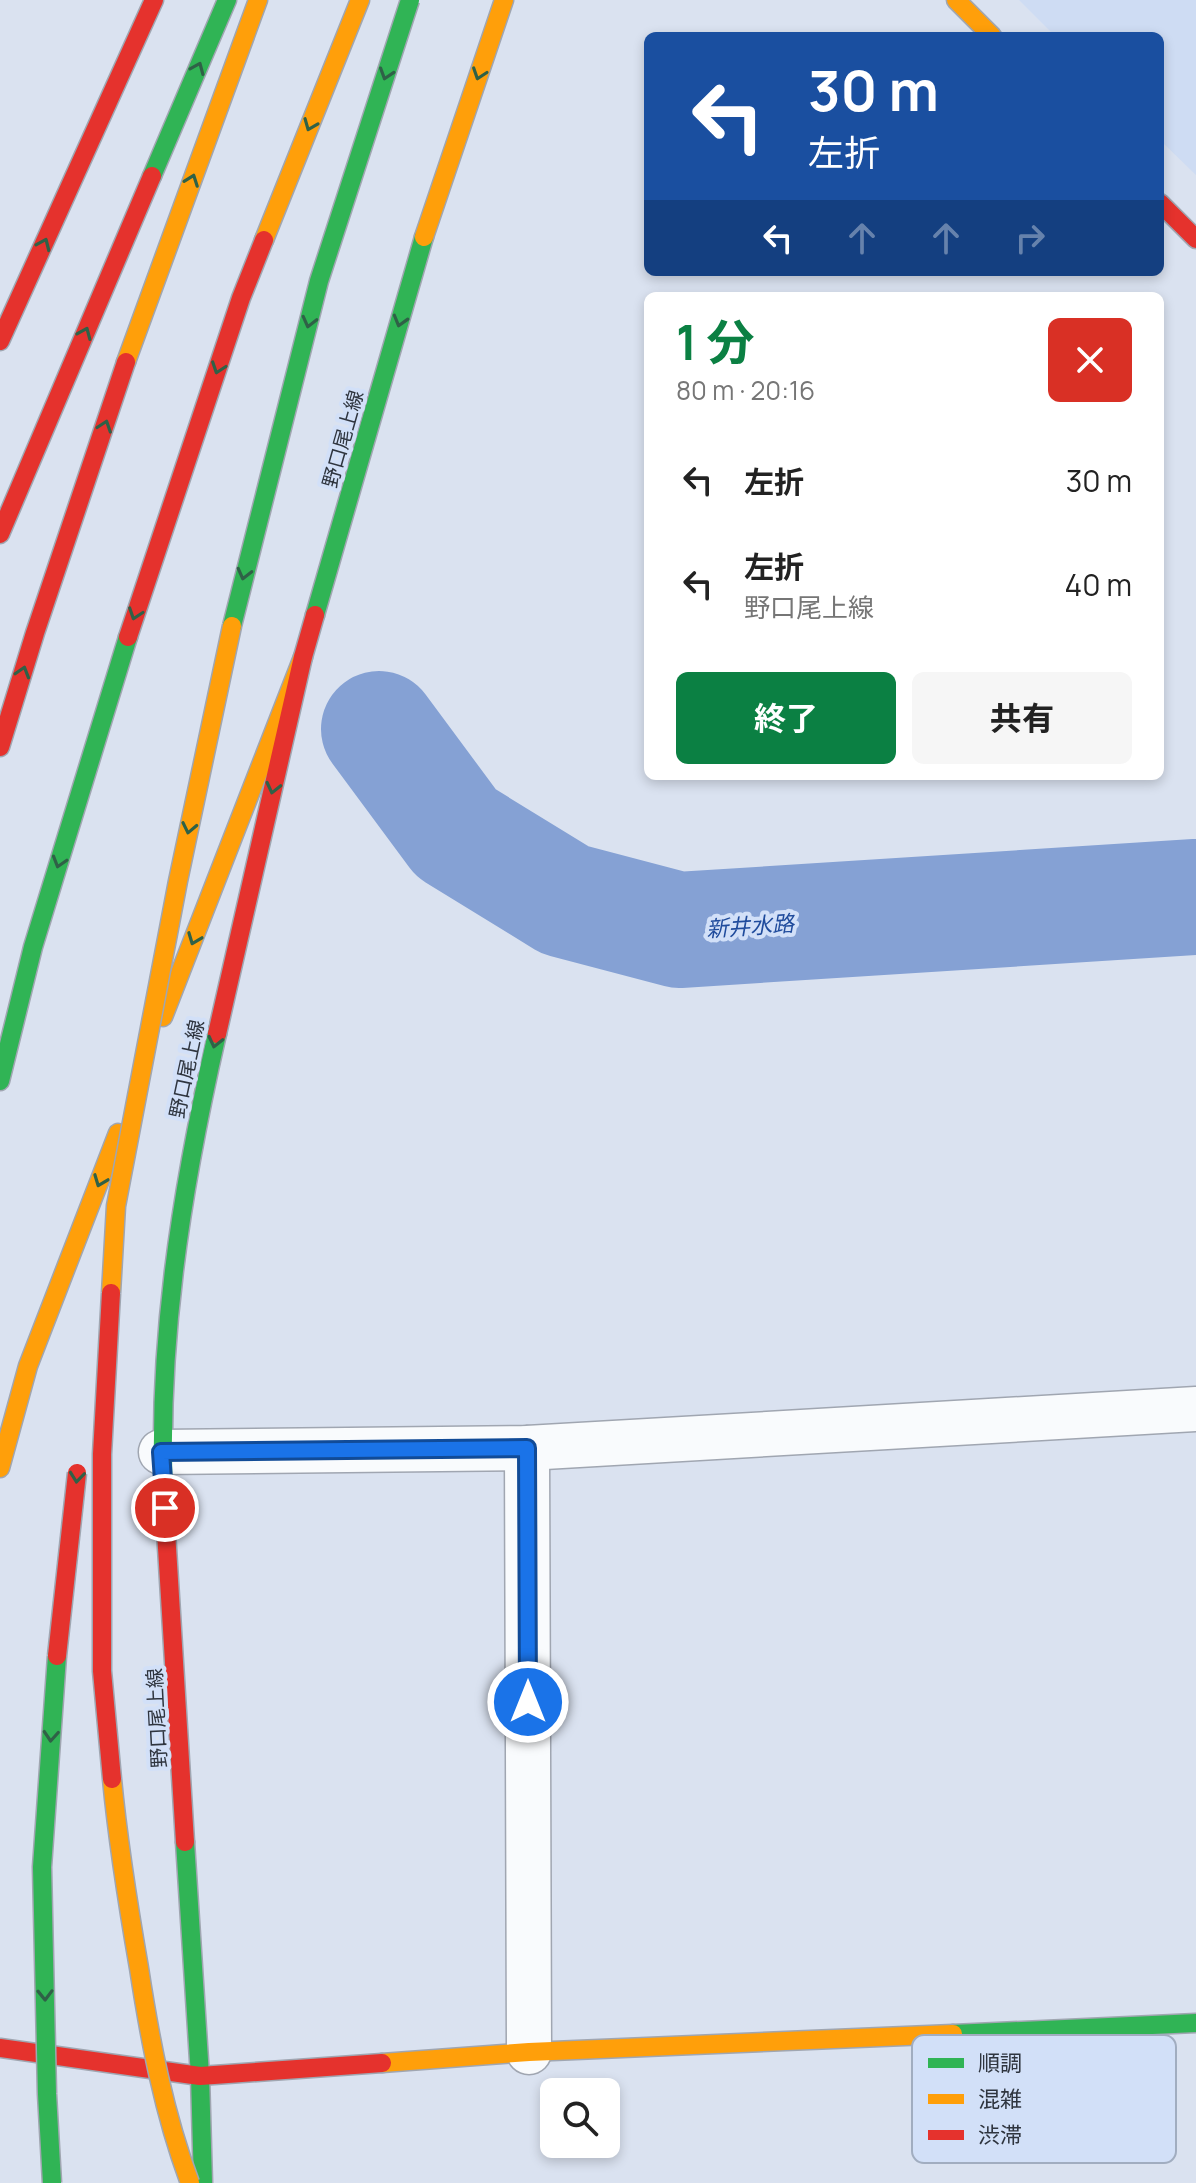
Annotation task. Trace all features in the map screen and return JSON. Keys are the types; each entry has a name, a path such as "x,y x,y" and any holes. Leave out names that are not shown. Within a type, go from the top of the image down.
{"main road":[{"path":"0,341 154,0"},
{"path":"0,534 227,0"},
{"path":"0,747 140,320 258,0"},
{"path":"0,1081 33,947 128,636 241,298 360,0"},
{"path":"87,1400 116,1206 178,881 242,580 319,281 410,0"},
{"name":"野口尾上線","path":"203,2183 200,2076 161,1452 173,1260 208,1072 303,657 434,203 504,0"},
{"path":"956,0 988,32"},
{"path":"1164,207 1196,239"},
{"path":"0,1468 28,1366 303,657"},
{"path":"116,1206 102,1454 102,1671 119,1849 147,2019 175,2144 190,2183"},
{"path":"52,2183 42,1867 57,1656 79,1459"},
{"path":"920,2035 1196,2023"},
{"path":"0,2048 200,2076 529,2052 912,2035"}],"street":[{"path":"161,1452 527,1448 1196,1409"},
{"path":"527,1448 529,2052"}],"shaded area":[{"path":"1019,0 1196,0 1196,175 1164,144 1164,32 1051,32"}],"waterway":[{"name":"新井水路","path":"379,729 456,833 565,900 679,930 1196,897"}],"traffic: fast":[{"path":"152,176 227,0"},
{"path":"232,626 319,281 410,0"},
{"path":"315,615 424,237"},
{"path":"0,1081 33,947 128,637"},
{"path":"165,1515 164,1394 174,1273 192,1153 217,1034"},
{"path":"52,2183 42,1867 57,1656"},
{"path":"185,1842 200,2076 203,2183"},
{"path":"953,2034 1196,2023"}],"traffic: slow":[{"path":"126,362 258,0"},
{"path":"264,240 360,0"},
{"path":"424,237 504,0"},
{"path":"956,0 988,32"},
{"path":"111,1293 116,1206 178,881 232,626"},
{"path":"163,1017 303,657"},
{"path":"0,1468 28,1366 118,1133"},
{"path":"112,1779 127,1897 153,2049 165,2104 190,2183"},
{"path":"929,2035 953,2034"},
{"path":"382,2063 529,2052 912,2036"}],"traffic: jam":[{"path":"0,341 154,0"},
{"path":"0,534 152,176"},
{"path":"1164,207 1196,239"},
{"path":"128,637 241,298 264,240"},
{"path":"0,747 126,362"},
{"path":"217,1034 315,615"},
{"path":"111,1293 102,1454 102,1671 112,1779"},
{"path":"57,1656 77,1473"},
{"path":"165,1515 185,1842"},
{"path":"0,2048 200,2076 382,2063"}],"route":[{"path":"165,1508 161,1452 527,1448 528,1702"}]}
